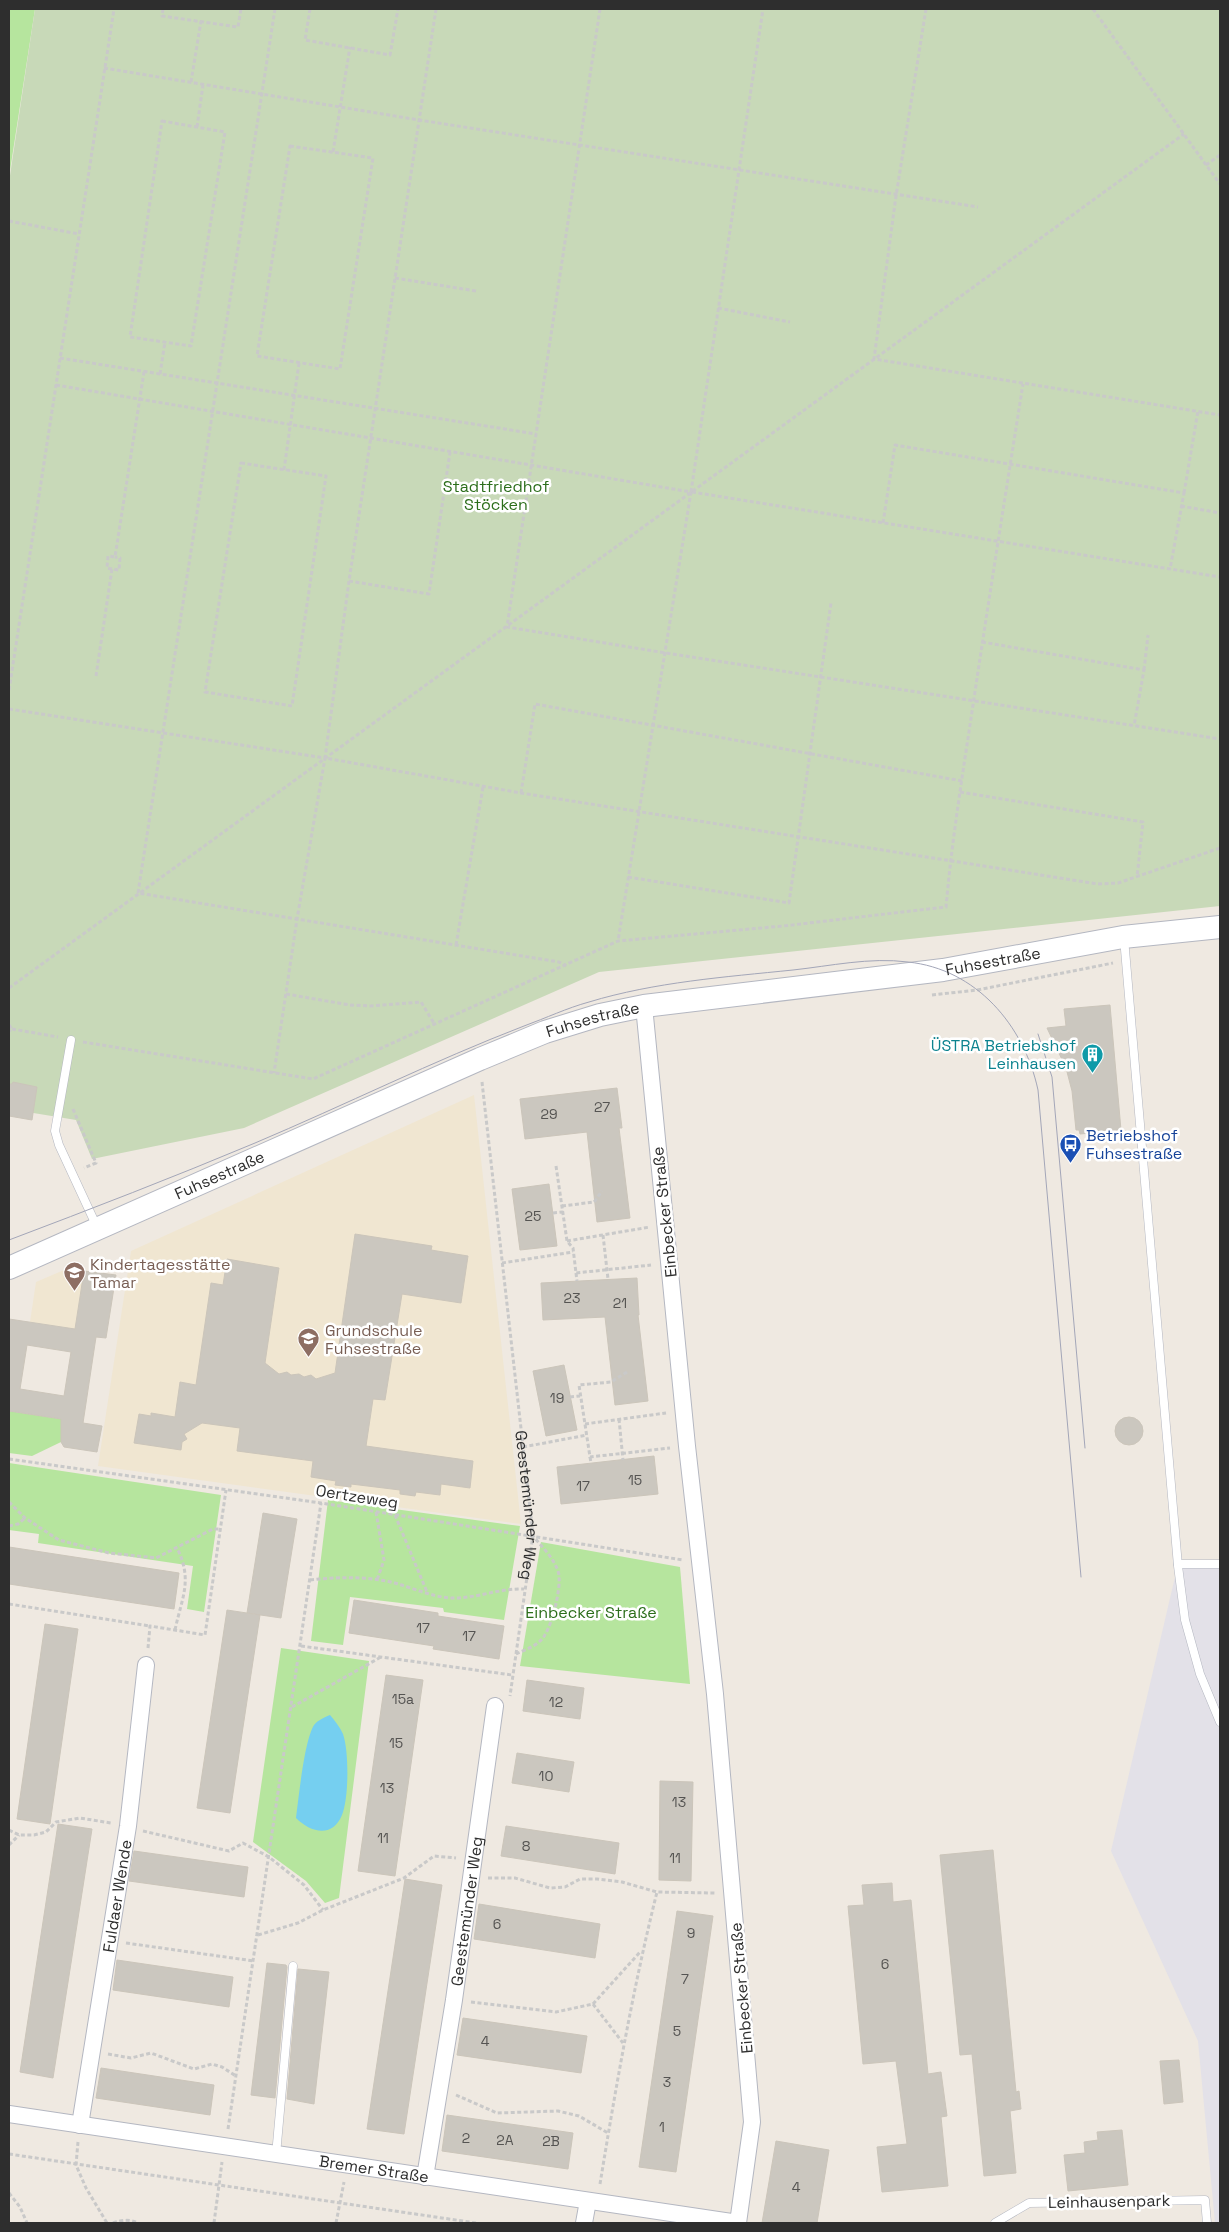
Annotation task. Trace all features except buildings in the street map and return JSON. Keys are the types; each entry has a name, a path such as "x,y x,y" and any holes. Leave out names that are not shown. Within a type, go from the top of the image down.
{"street":[{"name":"Fuhsestraße","path":"9,1268 480,1059 546,1032 600,1016 644,1006 943,970 1123,937 1220,927"},
{"name":"Einbecker Straße","path":"644,1006 733,1893 752,2122 738,2223"},
{"name":"Fuldaer Wende","path":"80,2126 128,1826 146,1665"},
{"name":"Geestemünder Weg","path":"425,2178 454,2000 495,1706"},
{"name":"Bremer Straße","path":"9,2114 425,2178 738,2223"},
{"path":"584,2223 593,2202"}],"lane":[{"path":"1123,937 1131,1005 1178,1564 1185,1620 1200,1674 1220,1722"},
{"path":"71,1040 55,1131 98,1229"},
{"path":"1178,1564 1220,1564"},
{"path":"276,2154 294,1966"},
{"name":"Leinhausenpark","path":"995,2223 1029,2202 1205,2200 1208,2223"}],"path":[{"path":"9,690 114,9"},
{"path":"163,9 162,16 238,27 241,9"},
{"path":"138,893 275,9"},
{"path":"310,9 305,40 390,55 398,9"},
{"path":"274,1073 297,920 325,758 436,9"},
{"path":"507,626 600,9"},
{"path":"618,941 666,653 763,9"},
{"path":"874,359 896,196 926,9"},
{"path":"1093,9 1220,184"},
{"path":"191,82 201,21"},
{"path":"333,152 350,48"},
{"path":"104,68 738,171 978,207"},
{"path":"197,127 203,84"},
{"path":"162,121 197,127 225,132 190,346 130,336 162,121"},
{"path":"9,988 1184,134"},
{"path":"290,146 333,152 373,158 340,369 257,356 290,146"},
{"path":"1206,165 1220,155"},
{"path":"9,221 79,234"},
{"path":"395,278 476,291"},
{"path":"718,308 790,322"},
{"path":"160,374 165,342"},
{"path":"60,358 536,434"},
{"path":"874,359 1220,415"},
{"path":"284,470 299,362"},
{"path":"115,557 144,372"},
{"path":"9,1025 10,1030 313,1079 618,941 773,927 946,907 950,862 982,642 1023,384"},
{"path":"56,385 691,492 1220,577"},
{"path":"1170,569 1198,411"},
{"path":"883,523 895,445 1184,492"},
{"path":"350,581 428,594 450,452"},
{"path":"241,463 284,470 326,476 292,706 205,692 241,463"},
{"path":"1181,506 1220,513"},
{"path":"108,556 115,557 120,558 119,570 107,568 108,556"},
{"path":"96,676 112,569"},
{"path":"628,877 789,903 832,603"},
{"path":"507,626 822,678 1220,739"},
{"path":"1134,726 1148,635"},
{"path":"982,642 1144,670"},
{"path":"522,793 535,704 962,781"},
{"path":"9,710 325,758 522,793 1098,884 1118,883 1220,848"},
{"path":"456,945 483,786"},
{"path":"960,792 1143,822 1137,877"},
{"path":"138,893 559,962 566,966"},
{"path":"286,994 350,1005 371,1006 421,1002 435,1025"},
{"name":"Geestemünder Weg","path":"480,1059 532,1536 509,1701 495,1706"},
{"path":"64,1086 96,1163 72,1173"},
{"path":"556,1166 567,1241 573,1252 577,1281"},
{"path":"562,1206 594,1202 602,1192"},
{"path":"553,1214 563,1212"},
{"path":"567,1241 665,1225"},
{"path":"603,1235 608,1280"},
{"path":"502,1263 573,1252"},
{"path":"576,1273 669,1263"},
{"path":"591,1463 579,1386 611,1382 627,1372"},
{"path":"570,1397 580,1396"},
{"path":"585,1424 684,1410"},
{"path":"619,1419 623,1460"},
{"path":"523,1447 587,1435"},
{"path":"590,1457 687,1446"},
{"name":"Oertzeweg","path":"9,1458 321,1503 701,1563"},
{"path":"9,1604 205,1635 226,1490"},
{"path":"9,1502 25,1518 59,1540 109,1553 156,1558 213,1529 219,1529"},
{"path":"214,2223 321,1503"},
{"path":"376,1512 384,1560 377,1580"},
{"path":"395,1515 427,1592"},
{"path":"9,1526 18,1524 25,1518"},
{"path":"516,1654 540,1642 546,1635 558,1589 559,1574 555,1564 532,1536"},
{"path":"175,1630 187,1576 184,1561 177,1548"},
{"path":"310,1580 335,1577 377,1580 453,1598 500,1590 524,1589"},
{"path":"146,1665 150,1626"},
{"path":"301,1646 512,1675"},
{"path":"292,1707 382,1657"},
{"path":"9,1830 19,1835 34,1835 46,1832 56,1822 80,1818 128,1826 229,1851 243,1843 269,1856 304,1885 323,1910"},
{"path":"9,1845 19,1835"},
{"path":"258,1935 298,1923 323,1910 404,1878 434,1856 473,1867 490,1878 515,1878 550,1888 564,1888 580,1879 597,1879 622,1882 657,1892 733,1893"},
{"path":"593,2202 608,2133 642,1950 657,1892"},
{"path":"111,1941 254,1961"},
{"path":"454,2000 556,2012 576,2009 593,2004 642,1950"},
{"path":"593,2004 624,2044"},
{"path":"93,2051 131,2058 152,2053 194,2069 212,2064 236,2076"},
{"path":"439,2089 497,2113 558,2111 579,2116 608,2133"},
{"path":"80,2126 76,2164 86,2188 107,2223"},
{"path":"9,2154 476,2223"},
{"path":"336,2223 347,2166"},
{"path":"9,2194 20,2207 27,2223"},
{"path":"113,2223 120,2220 133,2220 138,2223"}],"shaded area":[{"name":"Grundschule Fuhsestraße","path":"474,1095 521,1524 98,1466 131,1251"},
{"name":"Kindertagesstätte Tamar","path":"64,1270 116,1275 111,1307 80,1302 75,1329 30,1322 36,1282"},
{"path":"1178,1564 1220,1564 1220,2223 1215,2223 1198,2041 1111,1851"}],"green space":[{"path":"9,9 35,9 9,177"},
{"name":"Stadtfriedhof Stöcken","path":"35,9 1220,9 1220,906 599,972 244,1128 92,1159 76,1120 9,1109 9,182"},
{"path":"9,1411 61,1419 61,1442 32,1456 9,1453"},
{"path":"9,1463 221,1495 204,1612 187,1609 193,1566 38,1543 39,1534 9,1530"},
{"path":"328,1500 520,1526 504,1620 444,1612 443,1608 350,1597 343,1645 311,1641"},
{"name":"Einbecker Straße","path":"541,1542 680,1567 690,1684 520,1666"},
{"path":"281,1648 369,1661 339,1898 325,1903 306,1881 253,1842"}],"water":[{"path":"330,1715 343,1734 345,1742 347,1786 344,1807 338,1823 333,1828 321,1831 308,1827 296,1818 302,1770 310,1733 316,1723"}],"tram line":[{"path":"9,1240 225,1156 456,1054 581,1004 665,985 850,963 894,961 933,967 955,976 975,988 993,1004 1009,1023 1021,1044 1031,1066 1038,1090 1081,1577"},
{"path":"1038,1034 1052,1077 1085,1448"}],"place":[{"name":"ÜSTRA Betriebshof Leinhausen","path":"1092,1073"},
{"name":"Betriebshof Fuhsestraße","path":"1070,1163"},
{"name":"Kindertagesstätte Tamar","path":"74,1292"},
{"name":"Grundschule Fuhsestraße","path":"309,1358"}]}
